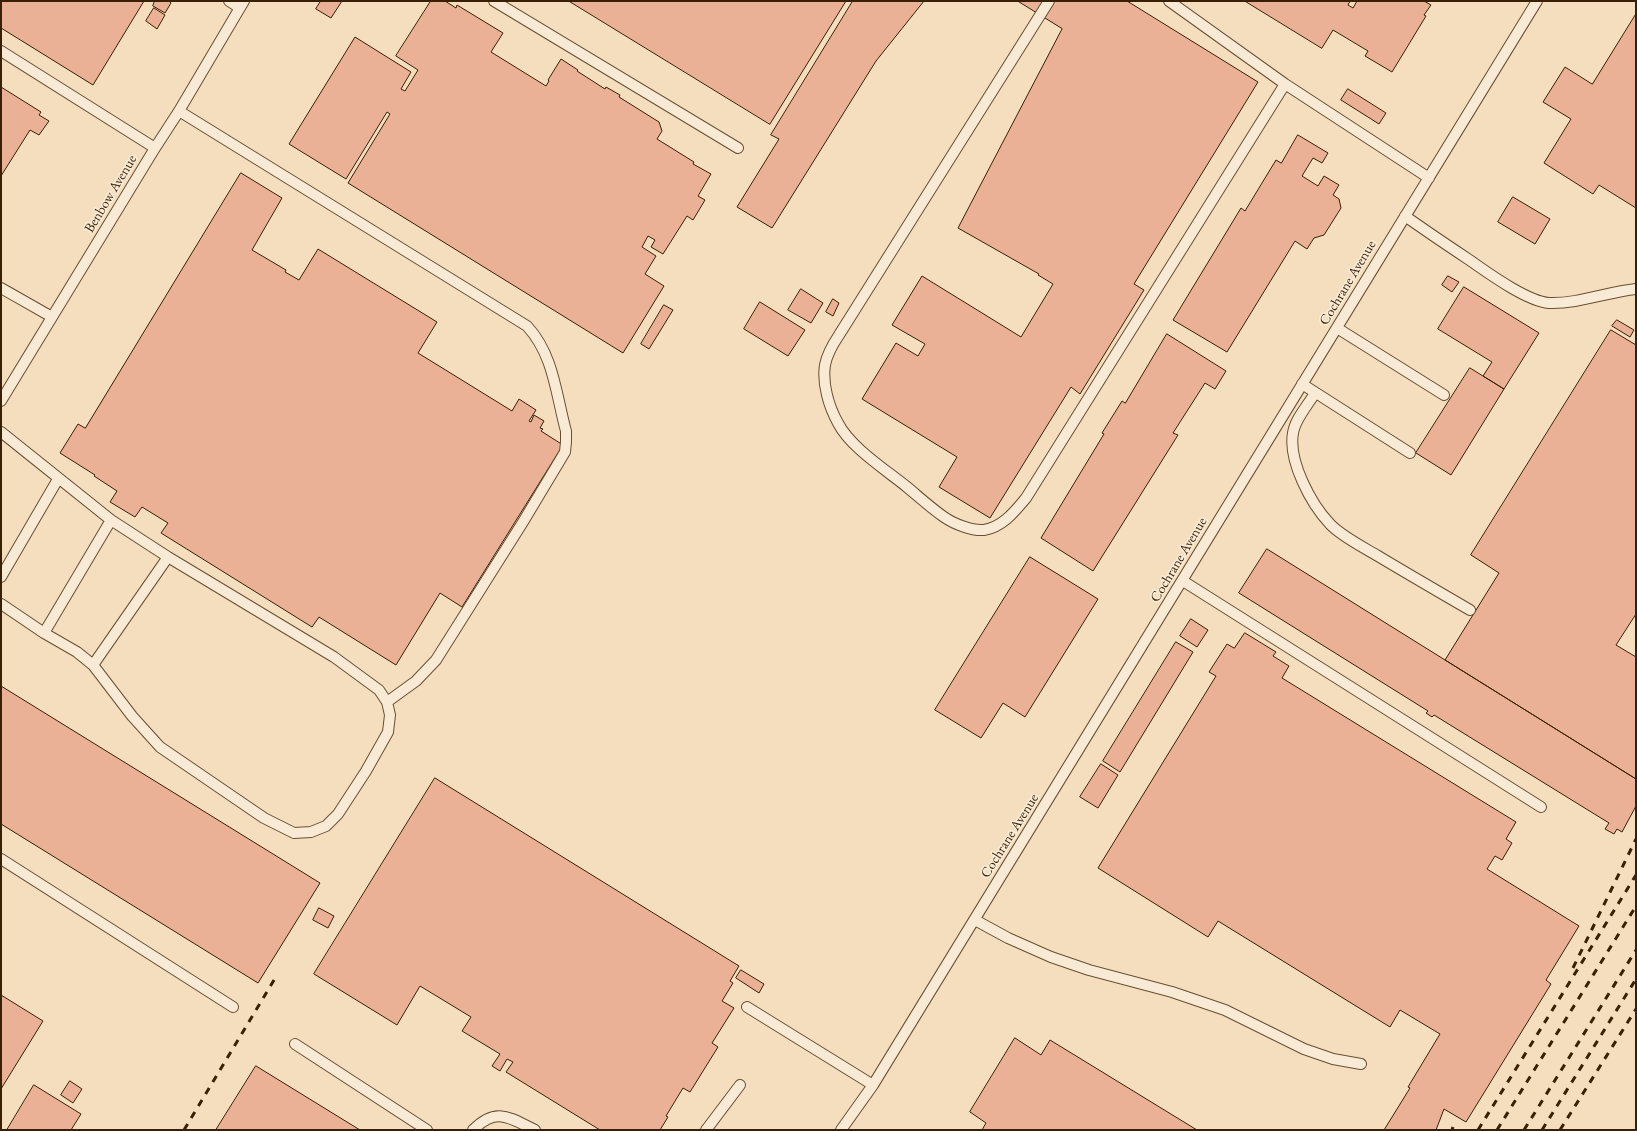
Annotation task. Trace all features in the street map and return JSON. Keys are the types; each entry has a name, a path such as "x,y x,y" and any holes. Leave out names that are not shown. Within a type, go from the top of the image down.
{"lane":[{"path":"229,1 242,4"},
{"path":"494,1 738,148"},
{"path":"1049,1 839,334 831,348 825,365 825,379 828,397 838,424 851,441 945,518 966,527 983,530 998,526 1010,516 1026,498 1285,84"},
{"path":"1169,1 1285,84 1429,178"},
{"name":"Cochrane Avenue","path":"841,1130 873,1085 975,920 1537,1"},
{"name":"Benbow Avenue","path":"1,400 179,111 242,4"},
{"path":"1,52 155,148"},
{"path":"179,111 527,326 541,344 551,367 566,431 565,452 523,522 436,660 416,681 386,702"},
{"path":"1405,216 1498,279 1532,298 1547,302 1561,302 1636,289"},
{"path":"1,288 52,317"},
{"path":"1337,328 1444,395"},
{"path":"1302,384 1410,452"},
{"path":"1315,393 1293,431 1292,440 1294,457 1300,476 1318,510 1330,525 1356,543 1470,610"},
{"path":"1,432 111,520 168,557 334,657 379,690 386,702 390,715 388,732 338,814 326,826 311,832 294,833 264,818 160,747 132,716 93,665 77,652 44,633 1,604"},
{"path":"1,577 58,479"},
{"path":"44,633 111,520"},
{"path":"93,665 168,557"},
{"path":"1183,581 1541,806"},
{"path":"1,859 233,1007"},
{"path":"975,920 1008,938 1051,957 1089,970 1172,992 1225,1010 1304,1049 1333,1059 1361,1064"},
{"path":"747,1007 873,1085"},
{"path":"295,1044 427,1130"},
{"path":"706,1130 740,1085"},
{"path":"473,1130 478,1124 493,1116 506,1116 535,1130"}],"building":[{"path":"1,1 144,1 93,85 1,28"},
{"path":"155,1 169,1 171,3 165,13 153,6"},
{"path":"321,1 342,1 331,18 316,9"},
{"path":"431,1 445,1 456,8 457,5 503,33 491,52 546,86 561,59 605,89 606,87 620,95 619,97 659,122 662,131 657,139 694,162 693,164 711,174 698,196 705,200 693,220 687,216 663,254 651,247 655,240 648,236 642,247 656,256 645,274 664,286 623,353 348,183 390,114 387,112 346,179 289,144 355,37 411,72 401,89 405,91 418,70 396,56"},
{"path":"569,1 846,1 770,124"},
{"path":"853,1 924,1 876,61 772,228 737,207 779,139 771,135"},
{"path":"1018,1 1127,1 1258,82 1134,284 1144,290 1080,394 1071,387 990,518 939,487 957,457 862,399 896,343 918,356 925,344 892,325 922,276 1021,337 1053,284 1038,275 1039,274 958,228 1062,29"},
{"path":"1245,1 1350,1 1348,5 1353,8 1357,1 1424,1 1431,5 1424,15 1426,16 1392,72 1365,56 1368,51 1333,30 1322,48"},
{"path":"154,8 165,15 157,29 146,21"},
{"path":"1636,14 1636,208 1599,185 1593,194 1544,163 1571,119 1543,102 1565,67 1592,84"},
{"path":"1,87 41,112 39,115 49,121 39,135 30,130 1,176"},
{"path":"1348,89 1386,113 1379,124 1341,100"},
{"path":"1298,135 1328,153 1322,163 1313,158 1302,176 1318,186 1324,176 1339,185 1333,195 1339,199 1341,208 1324,235 1314,238 1307,249 1295,241 1227,352 1173,320 1241,208 1245,211 1276,160 1281,163"},
{"path":"241,173 282,198 252,250 286,270 285,272 299,280 318,249 437,322 418,353 512,411 519,399 536,410 529,421 531,422 534,415 544,421 540,428 543,429 541,431 563,445 462,607 440,593 396,665 319,617 312,627 161,533 168,523 142,507 135,517 110,502 117,491 60,453 78,424 85,428"},
{"path":"1513,197 1550,219 1535,244 1498,222"},
{"path":"1448,276 1459,282 1452,292 1442,285"},
{"path":"1464,287 1539,333 1504,389 1483,376 1492,362 1438,329"},
{"path":"801,289 823,303 811,323 788,310"},
{"path":"833,299 839,303 833,316 826,312"},
{"path":"760,302 805,330 788,356 744,329"},
{"path":"664,305 673,310 649,349 641,344"},
{"path":"1617,320 1634,330 1630,337 1612,326"},
{"path":"1611,330 1636,345 1636,614 1616,645 1636,657 1636,779 1445,660 1499,573 1471,555"},
{"path":"1167,334 1226,371 1215,389 1205,383 1173,433 1178,435 1093,571 1041,538 1104,434 1102,433 1122,401 1125,403"},
{"path":"1470,368 1504,389 1451,475 1416,453"},
{"path":"1267,549 1636,779 1636,806 1622,832 1617,829 1614,834 1605,829 1609,823 1434,715 1432,717 1426,713 1428,711 1239,593"},
{"path":"1030,557 1098,599 1025,717 1003,703 981,738 935,710"},
{"path":"1191,619 1208,630 1197,647 1180,636"},
{"path":"1245,633 1276,652 1273,656 1289,666 1282,678 1516,822 1506,839 1512,843 1502,860 1495,856 1487,869 1579,926 1546,980 1551,984 1466,1122 1444,1109 1436,1130 1384,1130 1410,1088 1408,1087 1440,1034 1400,1010 1390,1027 1218,921 1208,937 1098,868 1216,676 1209,672 1227,644 1234,648"},
{"path":"1176,642 1193,652 1120,772 1103,761"},
{"path":"1,686 320,883 258,983 1,824"},
{"path":"1101,764 1118,775 1098,808 1080,797"},
{"path":"435,778 739,966 730,981 733,983 722,1001 734,1008 712,1043 718,1047 690,1092 683,1088 666,1116 668,1117 660,1130 600,1130 506,1072 513,1062 507,1059 500,1071 492,1066 500,1054 462,1031 471,1017 420,986 397,1025 314,974"},
{"path":"319,908 334,916 328,928 313,920"},
{"path":"741,970 764,984 759,993 736,978"},
{"path":"1,995 43,1021 1,1089"},
{"path":"1015,1038 1041,1055 1050,1040 1197,1130 982,1130 986,1123 970,1112"},
{"path":"256,1066 360,1130 216,1130"},
{"path":"70,1081 82,1089 73,1103 61,1095"},
{"path":"34,1085 81,1114 71,1130 7,1130"}],"railway":[{"path":"1573,968 1636,839"},
{"path":"1478,1130 1636,875"},
{"path":"1497,1130 1636,906"},
{"path":"1524,1130 1636,950"},
{"path":"184,1130 277,975"},
{"path":"1542,1130 1636,979"},
{"path":"1560,1130 1636,1009"}]}
